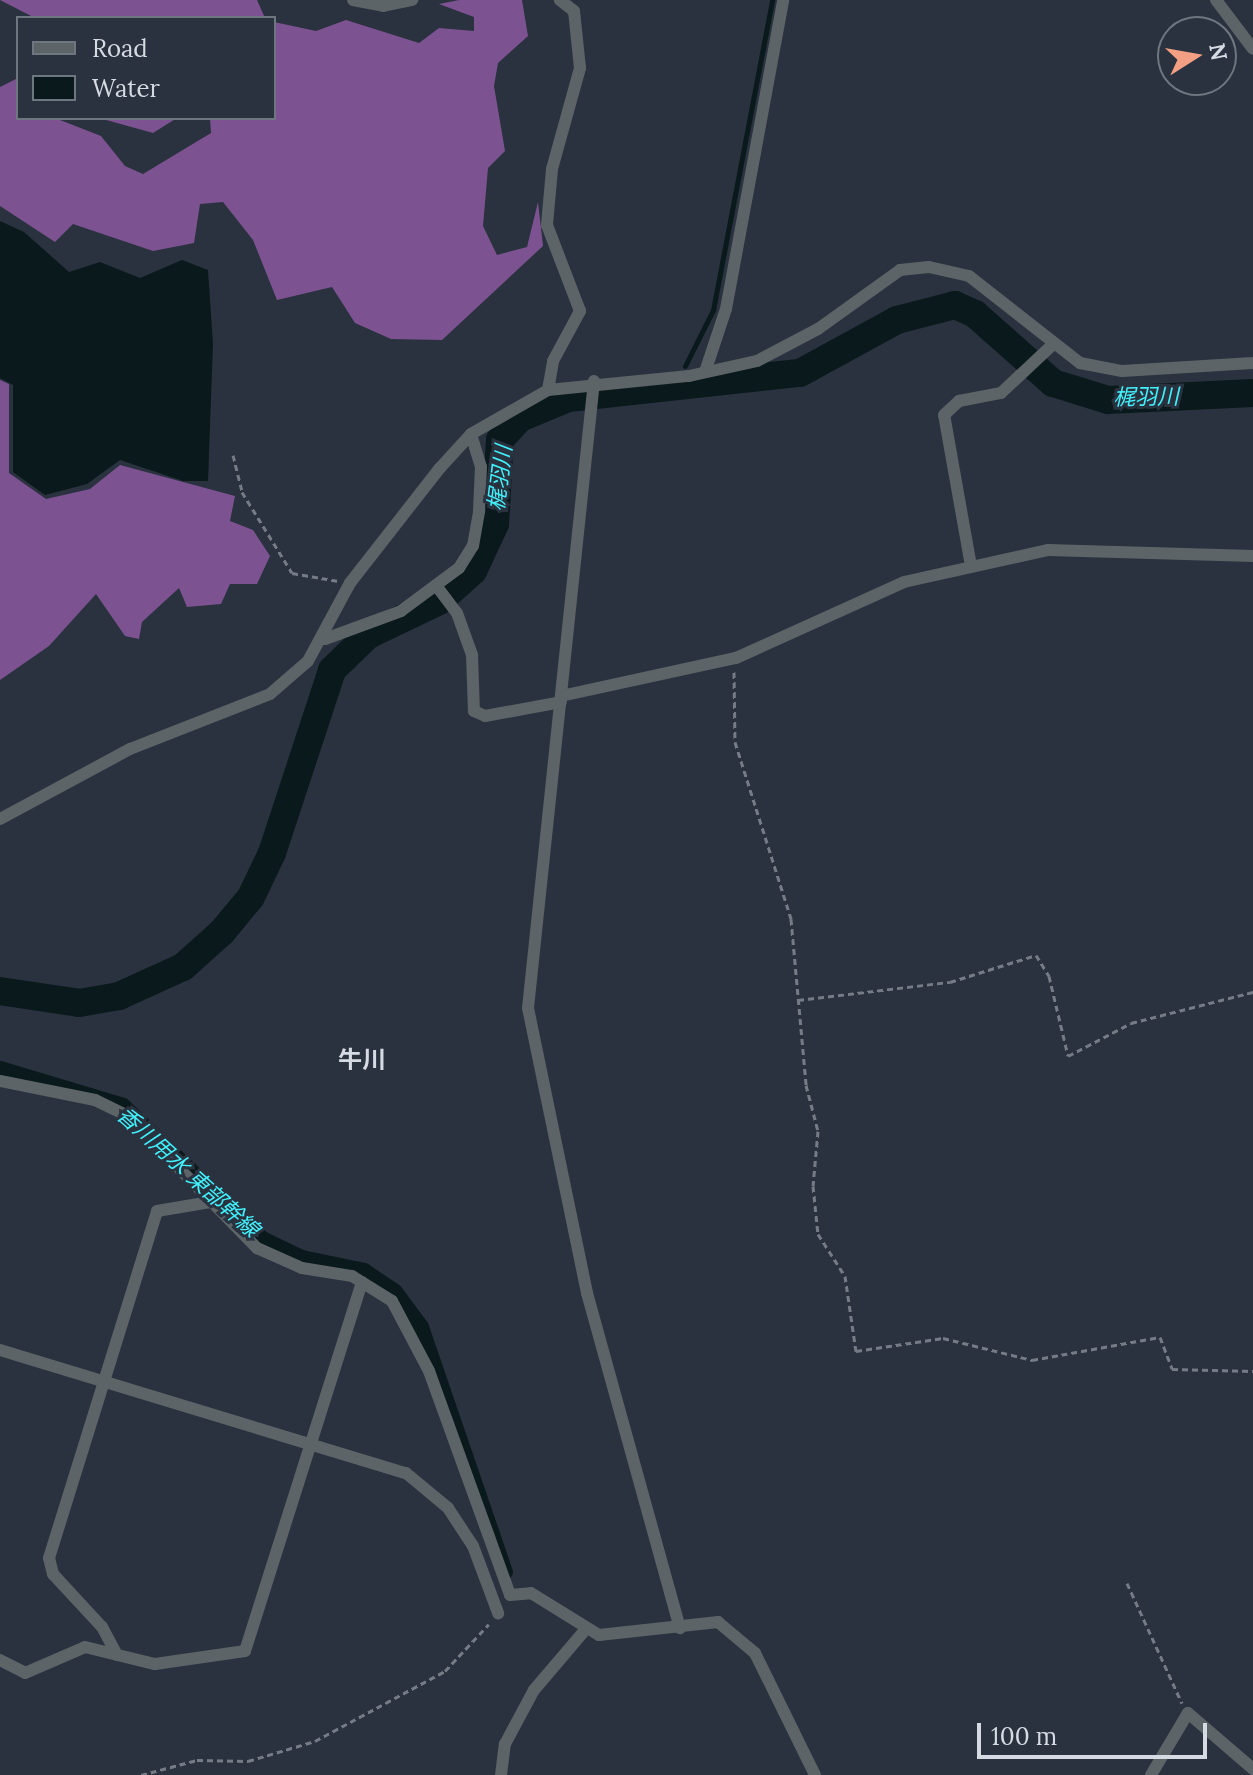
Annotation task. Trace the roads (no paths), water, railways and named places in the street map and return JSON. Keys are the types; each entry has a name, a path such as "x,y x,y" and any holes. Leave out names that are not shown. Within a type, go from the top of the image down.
{"street":[{"path":"353,0 383,6 412,0"},
{"path":"548,390 553,361 580,311 547,225 552,169 580,68 574,11 560,0"},
{"path":"705,372 726,309 783,0"},
{"path":"1216,0 1253,49"},
{"path":"0,819 130,749 270,694 325,639 350,583 471,434 548,390 705,372 757,361 818,329 900,270 929,267 969,276 1048,350 1080,363 1122,371 1253,363"},
{"path":"971,566 944,415 959,401 1001,393 1021,378 1048,350"},
{"path":"594,385 528,1008 587,1293 680,1628"},
{"path":"325,639 401,611 440,590 473,546 481,467 471,434"},
{"path":"440,590 457,613 472,655 474,711 485,716 734,659 904,582 971,566 1048,550 1253,556"},
{"path":"1,1087 95,1100 128,1116 257,1248 302,1268 362,1282 392,1301 410,1327 510,1595 531,1593 563,1608 585,1630 599,1635 718,1622 742,1638 815,1775"},
{"path":"117,1655 102,1627 53,1574 49,1558 157,1211 210,1202"},
{"path":"0,1660 25,1673 85,1647 155,1664 245,1651 308,1443 362,1282"},
{"path":"0,1350 406,1473 430,1488 473,1546 498,1613"},
{"path":"501,1775 505,1744 534,1690 585,1630"},
{"path":"1151,1775 1175,1726 1188,1713 1253,1769"}],"water":[{"path":"0,221 24,232 69,272 100,262 140,278 182,260 208,270 213,344 208,481 183,481 120,460 87,484 45,495 13,472 13,385 0,378"}],"waterway":[{"path":"685,366 713,310 772,0"},
{"name":"梶羽川","path":"0,991 79,1003 119,996 183,967 222,932 251,897 272,853 332,670 368,635 441,600 473,571 495,524 500,440 520,418 568,398 800,373 897,320 955,305 975,314 1053,383 1108,400 1253,393"},
{"name":"香川用水 東部幹線","path":"0,1069 123,1106 262,1239 302,1258 364,1271 395,1292 421,1327 505,1572"}],"district":[{"name":"牛川","path":"362,1060"}]}
